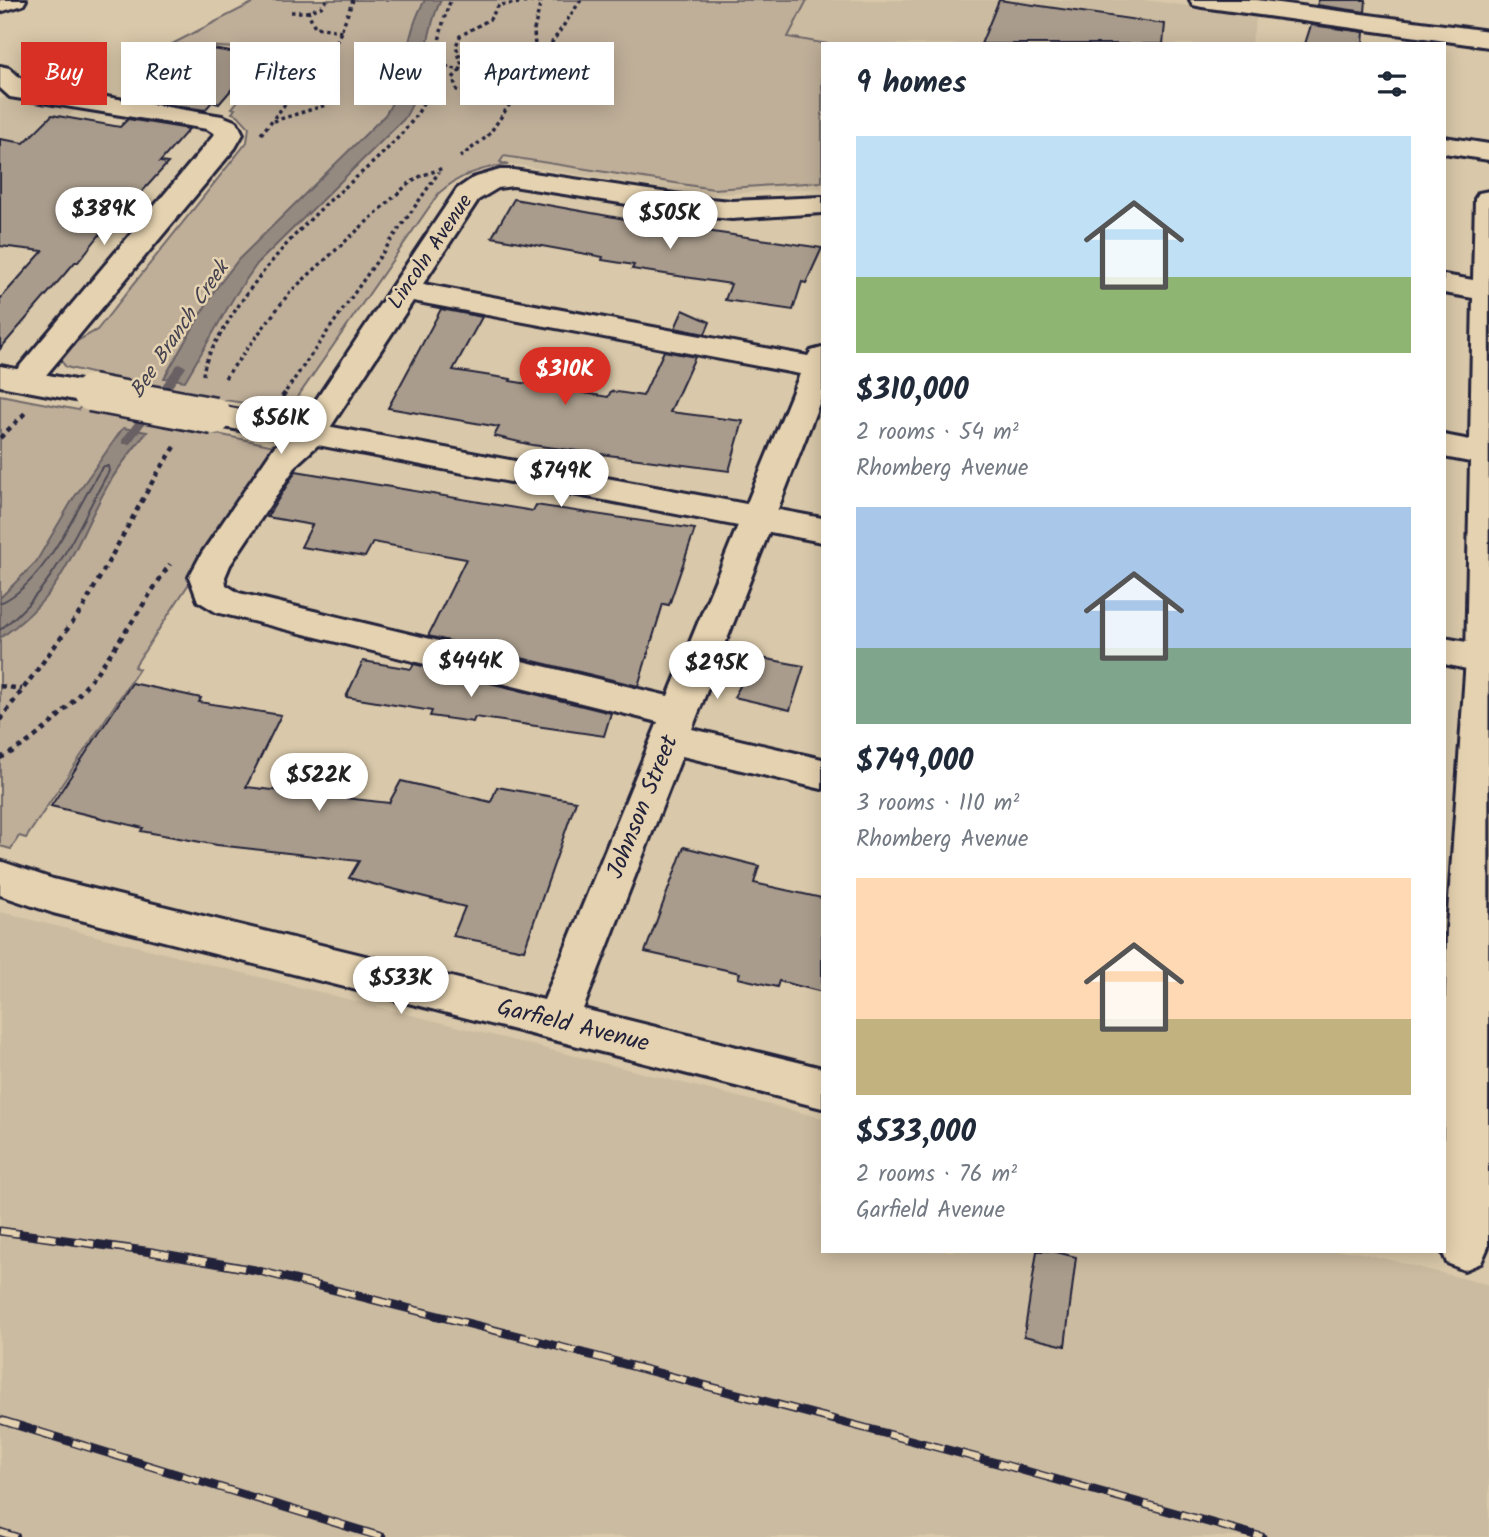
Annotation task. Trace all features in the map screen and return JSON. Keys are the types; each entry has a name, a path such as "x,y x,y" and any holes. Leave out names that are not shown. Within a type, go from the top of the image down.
{"street":[{"path":"0,5 14,0"},
{"path":"1202,0 1489,38"},
{"path":"0,74 19,91 213,122 227,128 229,134 19,387"},
{"path":"1446,145 1489,152"},
{"name":"Lincoln Avenue","path":"675,725 218,598 210,592 207,585 214,562 286,454 309,435 467,195 475,187 501,178 732,210 821,205"},
{"path":"1466,1247 1467,927 1487,659 1489,199"},
{"path":"1446,285 1488,292"},
{"path":"405,290 820,363"},
{"name":"Johnson Street","path":"556,1022 820,363"},
{"path":"19,387 91,393 821,530"},
{"path":"1446,446 1487,454"},
{"path":"1446,651 1487,659"},
{"path":"675,725 821,774"},
{"name":"Garfield Avenue","path":"0,878 53,896 821,1088"}],"path":[{"path":"291,12 308,12 321,7 327,0"},
{"path":"436,42 439,26 451,0"},
{"path":"460,59 456,46 464,32 490,19 495,9 504,3 542,1 534,30 535,42"},
{"path":"308,12 315,27 342,31"},
{"path":"446,66 460,70 453,78 457,90 460,91"},
{"path":"271,122 326,105"},
{"path":"205,379 203,370 207,360 256,278 315,215 389,145 422,105"},
{"path":"221,384 271,315 310,272 407,184 443,168"},
{"path":"0,438 19,387"},
{"path":"0,720 83,608 155,477 181,439"},
{"path":"0,758 27,745 57,721 80,694 174,558"},
{"path":"0,685 22,689"}],"shaded area":[{"path":"258,0 807,0 788,37 821,43 821,182 713,189 504,156 500,162 508,165 471,173 454,181 439,193 292,405 275,408 225,400 203,431 279,447 134,667 139,669 26,838 19,836 11,849 0,846 0,395 78,410 104,376 66,367 61,361 77,341 97,330 247,142 249,127 238,115 232,113 235,105 340,105 340,42 230,42 230,48 216,47 216,42 176,42"},
{"path":"597,0 1144,0 1257,15 1251,42 821,42 821,188 706,195 518,165 496,166 533,105 614,105 614,42 571,42"},
{"path":"8,96 21,98 21,105 78,107 0,188 0,99"},
{"path":"0,912 821,1118 821,1253 1362,1253 1489,1285 1489,1537 0,1537"}],"water":[{"path":"425,0 441,0 428,42 409,42"},
{"path":"391,105 412,105 404,119 257,264 234,297 185,381 164,378 214,291 239,259 385,115"},
{"path":"123,428 147,432 108,485 54,587 22,621 0,638 0,598 36,562 73,499"}],"building":[{"path":"999,0 1165,24 1163,42 982,42"},
{"path":"1319,0 1366,0 1365,12 1317,5"},
{"path":"1311,25 1364,32 1363,42 1306,42"},
{"path":"216,50 230,52 230,91 219,104 216,103"},
{"path":"172,105 209,105 205,110"},
{"path":"52,115 120,127 128,119 189,129 160,162 168,163 130,205 127,204 110,222 0,349 0,299 43,251 0,246 0,139 24,143"},
{"path":"514,199 625,219 821,248 821,250 806,283 802,282 793,310 725,300 731,284 632,269 634,265 602,260 603,257 492,237"},
{"path":"441,309 482,317 453,370 511,379 510,381 608,397 611,391 643,396 664,351 695,357 670,412 743,421 729,471 532,445 494,436 499,427 388,408"},
{"path":"683,310 710,322 705,334 675,328"},
{"path":"296,471 533,511 536,505 695,529 669,605 663,604 638,686 428,636 466,559 373,542 365,557 301,547 312,525 267,517"},
{"path":"756,657 804,666 790,710 734,697"},
{"path":"363,661 411,669 414,664 611,713 604,736 475,717 473,722 430,716 432,711 346,697"},
{"path":"132,683 201,698 199,702 281,715 246,787 389,803 401,781 491,802 497,787 576,801 524,950 453,936 465,907 349,878 359,861 217,845 141,831 143,828 51,806"},
{"path":"684,847 759,866 754,883 821,898 821,992 779,981 777,987 738,978 740,973 645,952"},
{"path":"1037,1253 1060,1253 1076,1257 1065,1346 1024,1336"}],"waterway":[{"name":"Bee Branch Creek","path":"126,442 181,367"}],"railway":[{"path":"0,1231 152,1252 255,1270 534,1340 1008,1466 1262,1537"},
{"path":"0,1420 382,1537"},
{"path":"0,1532 16,1537"}]}
